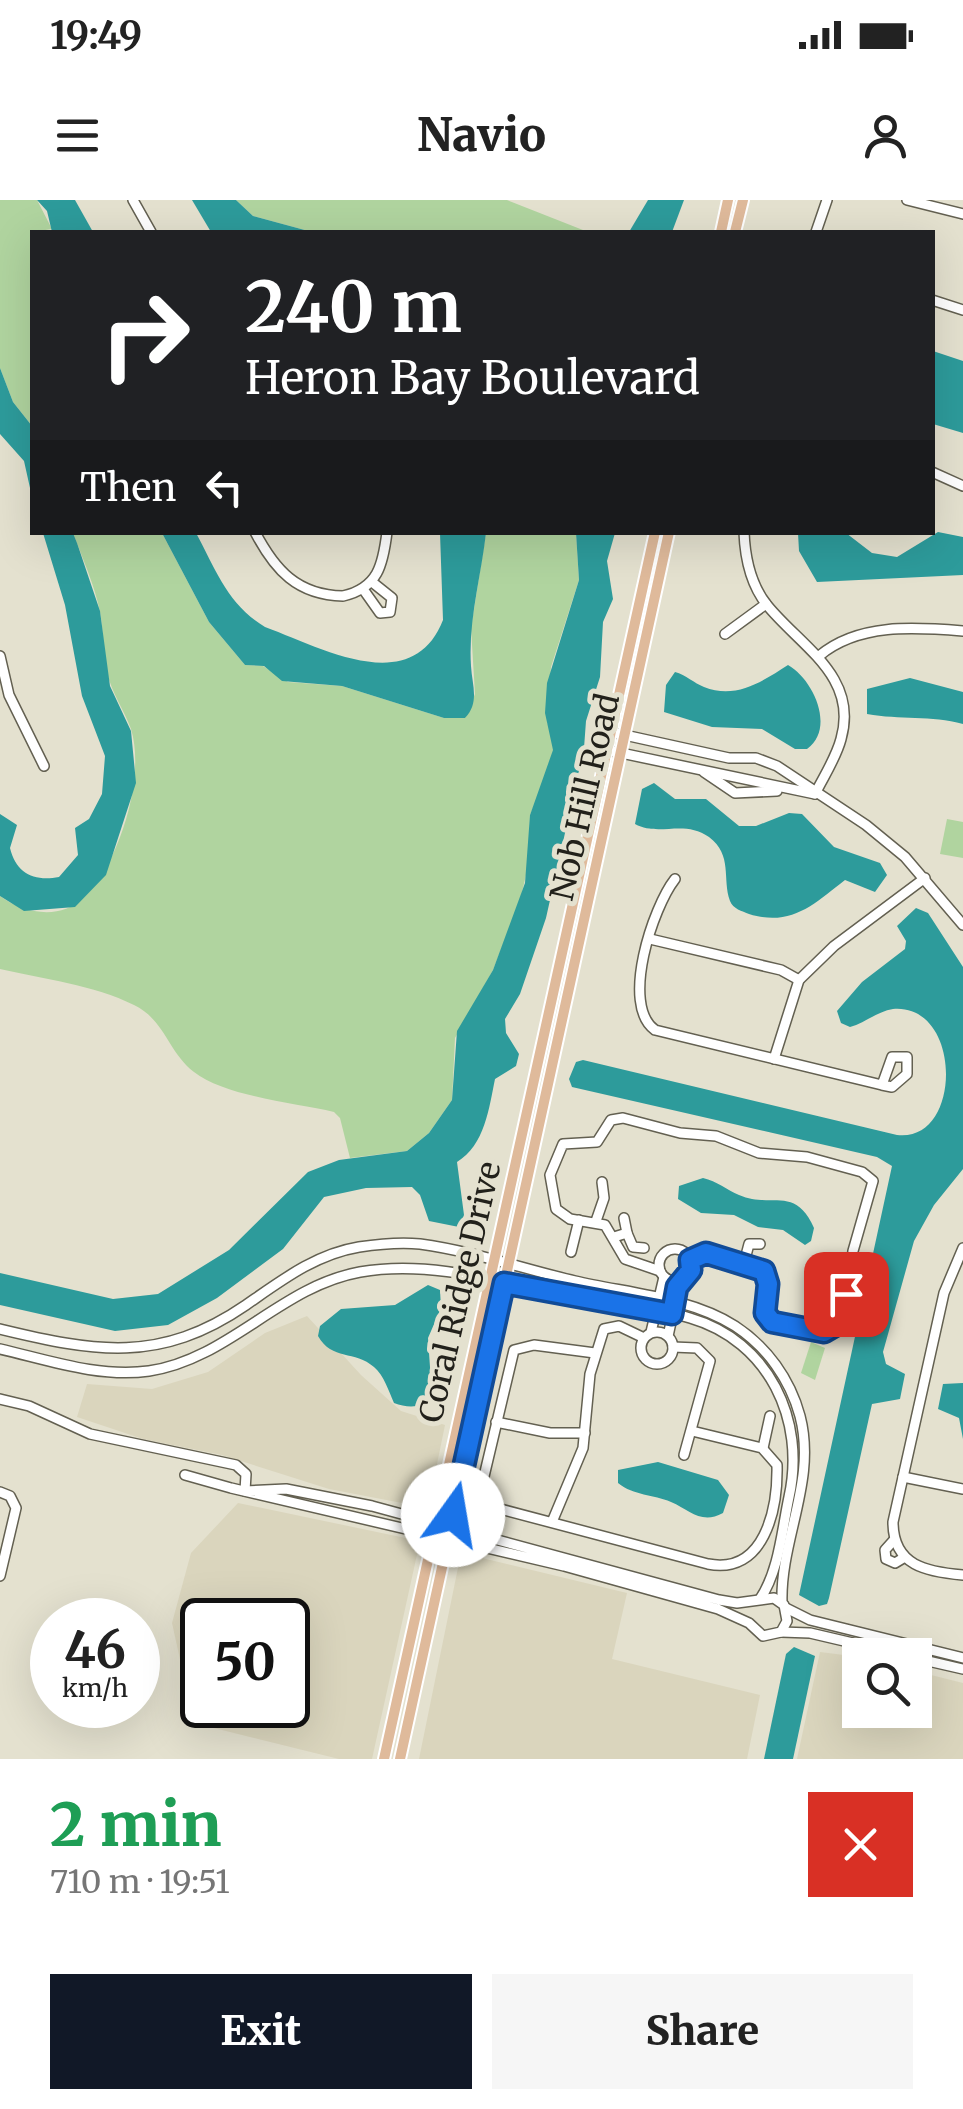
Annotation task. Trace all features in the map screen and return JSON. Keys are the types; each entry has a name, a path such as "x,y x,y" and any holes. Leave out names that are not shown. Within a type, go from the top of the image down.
{"main road":[{"path":"721,230 728,200"},
{"path":"736,230 742,200"},
{"name":"Nob Hill Road","path":"536,1071 654,535"},
{"name":"Nob Hill Road","path":"550,1074 668,535"},
{"name":"Coral Ridge Drive","path":"384,1759 536,1071"},
{"name":"Coral Ridge Drive","path":"400,1759 550,1074"}],"street":[{"path":"134,200 150,230"},
{"path":"817,230 827,200"},
{"path":"906,200 963,214"},
{"path":"935,301 963,310"},
{"path":"935,473 963,486"},
{"path":"257,535 274,568 298,585 330,596 367,586 384,558 387,535"},
{"path":"744,535 750,572 766,604 819,656 840,690 843,724 834,757 815,794"},
{"path":"725,634 766,604"},
{"path":"819,656 855,634 917,629 963,632"},
{"path":"0,656 8,695 44,766"},
{"path":"610,732 706,754 762,760 800,780 874,832 925,878 963,925"},
{"path":"606,750 795,792"},
{"path":"702,770 706,754"},
{"path":"757,782 762,760"},
{"path":"702,770 734,793 815,794"},
{"path":"774,1059 799,980 834,946 925,878"},
{"path":"676,879 660,898 637,996 641,1014 655,1030 882,1085"},
{"path":"650,939 781,970 799,980"},
{"path":"681,1280 633,1266 614,1236 596,1221 578,1220 556,1209 550,1188 558,1150 570,1141 597,1142 616,1118 716,1136 758,1153 807,1157 862,1172 872,1180 839,1327 824,1332 772,1322 765,1313 768,1277 757,1266 706,1253 690,1260"},
{"path":"596,1221 604,1198 602,1182"},
{"path":"624,1218 633,1247 644,1248"},
{"path":"570,1252 578,1220"},
{"path":"614,1236 627,1233"},
{"path":"0,1329 95,1350 136,1349 213,1326 295,1270 354,1248 418,1244 714,1315 753,1340 782,1373 794,1398 805,1442 805,1470 782,1581 788,1621 781,1632"},
{"path":"744,1263 750,1244 760,1244"},
{"path":"963,1248 944,1293 893,1522 894,1540 902,1554 927,1572 963,1575"},
{"path":"669,1250 684,1252 690,1260 691,1270 681,1280 673,1308 666,1361 650,1362 640,1349 660,1305 659,1261 669,1250"},
{"path":"0,1348 103,1372 146,1372 214,1350 287,1301 336,1278 417,1268 660,1305"},
{"path":"673,1308 712,1326 747,1350 772,1379 788,1412 794,1447 792,1480 770,1580 748,1613 750,1623"},
{"path":"552,1522 585,1433 595,1354 608,1326 697,1348 710,1361 684,1455"},
{"path":"595,1354 516,1347 481,1489 485,1502 495,1510 525,1513 708,1564 738,1565 750,1558 764,1533 777,1473 774,1459 763,1448 692,1431"},
{"path":"0,1399 29,1406 90,1434 236,1465 246,1474 245,1490"},
{"path":"763,1448 770,1416"},
{"path":"496,1422 550,1433 585,1433"},
{"path":"185,1475 564,1566 718,1609 750,1623 763,1636 810,1633 842,1640"},
{"path":"903,1476 963,1489"},
{"path":"245,1490 294,1490 435,1522 719,1600 758,1600 784,1606 810,1620 963,1658"},
{"path":"0,1492 10,1496 16,1508 0,1576"},
{"path":"894,1540 884,1550 886,1559 891,1563 902,1554"},
{"path":"932,1662 963,1669"}],"shaded area":[{"path":"307,1316 361,1375 401,1411 445,1425 428,1508 329,1489 222,1455 143,1439 77,1417 87,1384 152,1389 208,1372 265,1333"},
{"path":"238,1503 420,1541 372,1759 339,1759 214,1728 310,1728 310,1598 180,1598 180,1659 172,1623 191,1553"},
{"path":"461,1553 627,1593 612,1659 760,1695 747,1759 419,1759"},
{"path":"820,1652 842,1655 842,1728 932,1728 932,1675 963,1683 963,1759 797,1759"}],"green space":[{"path":"0,200 37,200 52,229 30,230 30,423 13,402 0,368"},
{"path":"236,200 507,200 583,230 305,230 253,216"},
{"path":"74,535 163,535 209,622 245,665 263,666 288,682 342,686 444,718 465,718 475,694 471,628 486,535 576,535 579,580 551,667 547,722 554,738 552,762 530,815 529,862 520,901 493,970 455,1038 452,1100 429,1133 407,1151 350,1158 340,1118 334,1112 223,1087 185,1064 153,1019 134,1005 85,987 0,969 0,896 20,907 42,912 74,905 108,864 132,795 135,749 105,665 98,602"},
{"path":"947,819 963,822 963,858 940,854"},
{"path":"811,1342 825,1348 815,1380 801,1373"}],"water":[{"path":"37,200 75,200 92,230 52,230 47,211"},
{"path":"192,200 236,200 253,216 305,230 210,230"},
{"path":"648,200 684,200 673,230 630,230"},
{"path":"935,352 963,361 963,433 935,425"},
{"path":"0,368 13,402 30,423 30,488 24,461 0,434"},
{"path":"935,534 963,537 963,575 817,582 799,551 798,535 849,535 872,553 897,557"},
{"path":"44,535 74,535 77,543 100,611 110,686 131,731 136,783 106,875 75,907 24,911 0,896 0,814 17,825 10,848 17,864 34,877 59,877 78,855 75,828 89,819 102,794 105,756 82,696 65,605"},
{"path":"163,535 197,535 232,597 265,627 338,655 388,662 410,657 429,644 443,620 440,535 486,535 471,632 474,693 465,718 444,718 342,686 282,681 264,666 245,665 209,622"},
{"path":"576,535 614,535 607,561 613,599 603,622 600,677 586,721 584,748 546,918 520,994 505,1019 506,1033 519,1054 516,1066 495,1079 480,1136 457,1162 464,1215 459,1227 429,1221 420,1195 412,1187 366,1188 324,1197 283,1249 217,1298 168,1325 115,1331 0,1305 0,1273 113,1299 158,1294 229,1250 308,1172 339,1160 407,1151 429,1133 452,1100 457,1031 493,970 525,883 530,815 553,750 545,713 547,683 579,580"},
{"path":"788,665 806,681 818,704 820,729 807,749 795,749 762,729 712,727 664,712 666,685 675,672 704,687 727,691 749,687"},
{"path":"910,678 963,692 963,724 867,714 867,689"},
{"path":"654,783 675,799 706,799 739,826 756,826 789,813 802,814 834,847 880,863 887,875 875,892 845,880 812,905 789,916 749,914 731,904 724,859 709,837 690,829 653,829 635,824 642,789"},
{"path":"916,908 928,913 963,967 963,1169 934,1205 914,1241 883,1352 886,1364 905,1374 900,1399 872,1404 829,1598 827,1604 819,1606 799,1595 892,1166 877,1157 572,1087 569,1079 576,1062 583,1060 897,1135 919,1132 934,1118 943,1097 946,1073 942,1048 932,1027 916,1013 893,1009 850,1027 841,1023 837,1011 862,982 905,949 906,941 897,926"},
{"path":"703,1178 751,1199 791,1202 807,1215 814,1228 811,1241 805,1245 783,1230 758,1227 734,1215 701,1213 678,1199 679,1186"},
{"path":"428,1285 440,1290 441,1308 428,1338 432,1396 419,1405 404,1406 394,1403 374,1367 330,1349 318,1336 320,1326 341,1309 395,1305"},
{"path":"963,1383 963,1439 959,1418 938,1409 943,1384"},
{"path":"658,1462 718,1480 729,1495 723,1513 702,1517 618,1483 618,1470"},
{"path":"794,1647 815,1656 793,1759 764,1759 786,1654"}],"route":[{"path":"453,1515 504,1283 672,1314 677,1287 691,1270 690,1260 706,1253 764,1271 768,1277 768,1318 815,1332 839,1327 846,1312 846,1294"}]}
